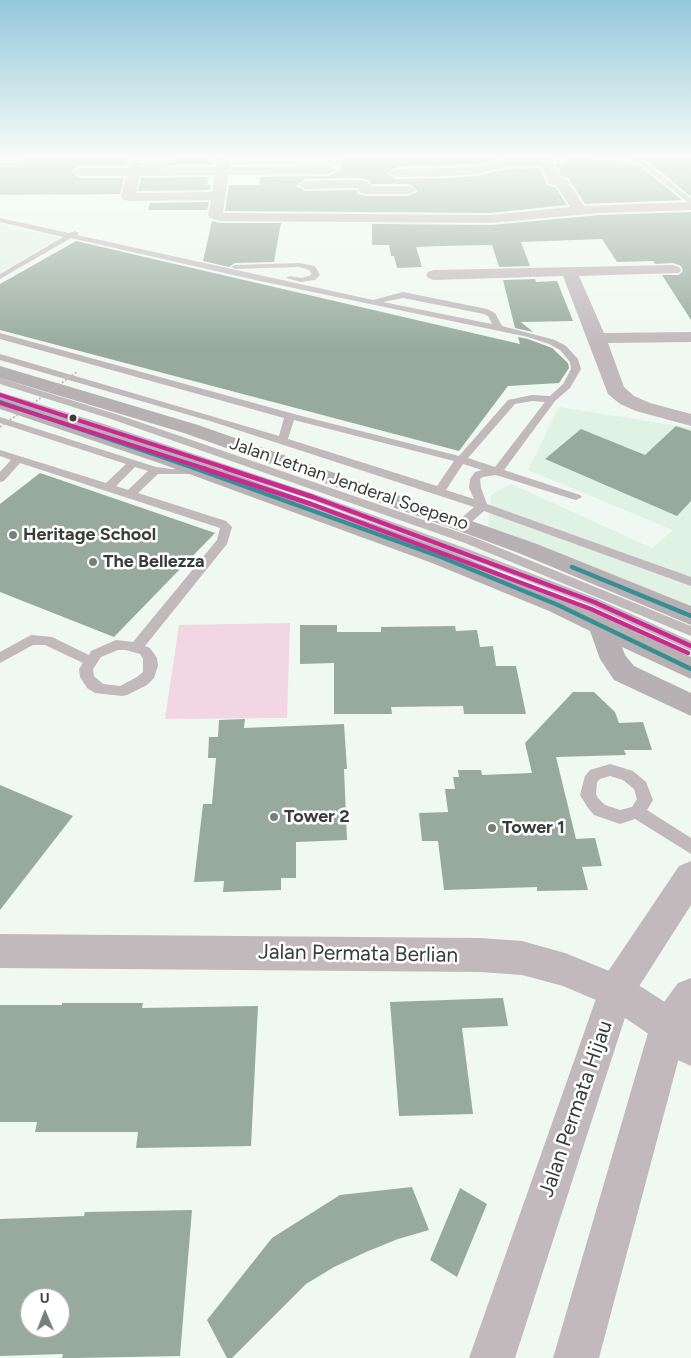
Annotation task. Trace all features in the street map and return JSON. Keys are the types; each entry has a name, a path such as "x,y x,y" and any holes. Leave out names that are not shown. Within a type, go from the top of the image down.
{"main road":[{"name":"Jalan Letnan Jenderal Soepeno","path":"0,372 191,428 461,540 600,624 691,669"},
{"name":"Jalan Letnan Jenderal Soepeno","path":"0,402 204,471 461,540 529,549 691,616"},
{"path":"191,428 217,420"},
{"path":"600,624 613,659 624,673 691,705"}],"street":[{"path":"434,275 673,270"},
{"path":"569,271 597,338 615,390 628,400 643,407 691,420"},
{"path":"597,338 691,337"},
{"name":"Jalan Permata Hijau","path":"492,1358 616,990 691,876"},
{"name":"Jalan Permata Berlian","path":"0,951 480,955 530,960 565,970 616,990 684,1023"},
{"path":"576,1358 684,1023"}],"lane":[{"path":"6,221 71,235 172,261 498,328 552,342 563,348 575,361 576,370 567,386 552,399 498,471 479,474 475,479 475,488 482,506"},
{"path":"37,228 54,224 246,268 307,266 312,268 316,275 312,278 301,280 263,272"},
{"path":"0,277 80,230"},
{"path":"107,244 117,238"},
{"path":"254,278 272,266"},
{"path":"370,302 399,295 410,296 487,312 492,315 498,328"},
{"path":"0,336 290,416 462,460 576,498"},
{"path":"0,357 217,420 440,492 691,582"},
{"path":"0,381 124,420 461,540 691,631"},
{"path":"0,395 97,425 303,494 461,540 691,646"},
{"path":"440,492 453,469 512,402 532,398 552,399"},
{"path":"282,442 290,416"},
{"path":"0,420 155,470 172,472 204,471"},
{"path":"0,453 222,524 226,532 223,541 137,647"},
{"path":"0,479 18,459"},
{"path":"108,487 134,462"},
{"path":"130,494 155,470"},
{"path":"461,540 482,506"},
{"path":"0,658 31,640 47,640 90,661"},
{"path":"127,645 145,651 150,658 151,666 149,674 142,681 122,691 100,689 92,684 86,669 90,661 106,648 127,645"},
{"path":"637,812 691,847"}],"path":[{"path":"0,427 77,372"}],"shaded area":[{"path":"0,224 60,238 0,272"},
{"path":"559,407 691,428 691,609 488,528 491,495 511,484 652,548 673,530 528,470"},
{"path":"290,623 287,718 165,719 179,625"}],"building":[{"path":"212,221 281,223 274,262 235,263 229,267 203,261"},
{"path":"531,221 691,221 691,320 662,275 679,275 683,271 681,266 673,263 655,264 653,261 617,262 602,239 521,242 530,266 499,267 492,245 416,247 422,267 397,268 394,256 391,256 389,245 372,245 372,224 491,225"},
{"path":"76,241 520,344 518,337 528,339 552,348 568,363 569,368 559,383 508,386 459,451 0,330 0,284"},
{"path":"535,279 536,282 557,281 573,321 521,322 533,332 515,328 503,280"},
{"path":"676,426 691,431 691,501 677,516 545,459 581,429 645,455"},
{"name":"The Bellezza","path":"40,473 215,533 114,637 0,592 0,504"},
{"path":"300,625 337,625 337,632 381,632 381,627 455,626 456,631 477,630 480,647 493,646 496,666 516,666 526,714 464,714 463,706 391,707 392,714 334,714 334,663 300,664"},
{"name":"Tower 1","path":"573,692 594,692 615,712 619,723 643,722 652,750 624,750 626,755 556,757 576,839 595,838 602,866 582,867 588,890 537,891 537,887 444,890 438,841 422,841 419,813 448,812 445,789 455,789 453,777 459,777 458,770 481,770 482,775 532,773 525,743"},
{"name":"Tower 2","path":"245,719 244,728 344,724 347,769 344,769 347,840 296,842 296,878 281,878 281,890 223,892 224,881 194,882 203,804 212,804 216,758 208,758 209,737 218,737 219,720"},
{"path":"0,785 73,816 0,910"},
{"path":"503,998 508,1026 462,1028 473,1114 399,1116 390,1002"},
{"path":"62,1003 143,1003 142,1008 258,1006 251,1146 136,1148 138,1132 35,1132 37,1122 0,1122 0,1005 62,1005"},
{"path":"412,1187 429,1230 398,1239 366,1252 334,1267 306,1284 232,1358 227,1358 207,1320 272,1238 340,1195"},
{"path":"460,1188 487,1204 457,1277 430,1260"},
{"path":"192,1210 180,1356 62,1358 63,1354 0,1356 0,1219 84,1216 85,1212"}],"transit line":[{"path":"0,395 97,425 313,497 594,602 691,646"},
{"path":"0,402 170,459 441,557 558,605 691,669"},
{"path":"0,403 95,432 311,504 591,609 688,653"},
{"path":"572,567 691,616"}],"place":[{"name":"Heritage School","path":"13,535"},
{"name":"The Bellezza","path":"93,562"},
{"name":"Tower 2","path":"274,817"},
{"name":"Tower 1","path":"492,828"}]}
